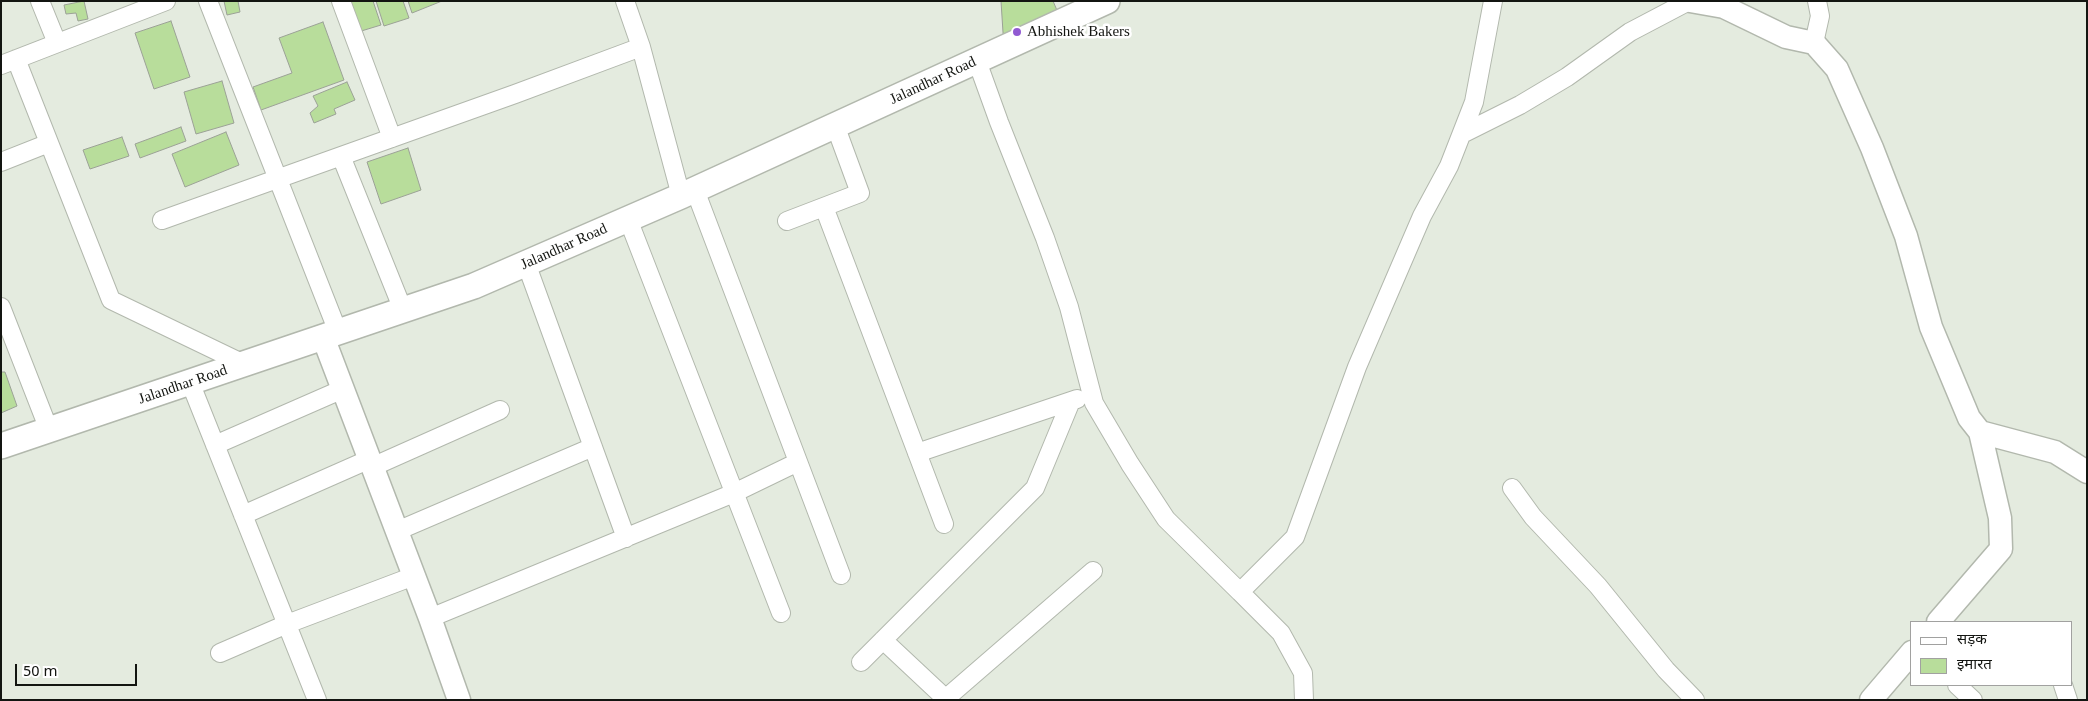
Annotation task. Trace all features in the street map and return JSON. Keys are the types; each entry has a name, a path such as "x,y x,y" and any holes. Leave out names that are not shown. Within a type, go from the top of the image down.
{"main road":[{"name":"Jalandhar Road","path":"1,446 474,286 688,193 1107,1"}],"street":[{"path":"40,1 57,43"},
{"path":"166,1 9,62 49,143 111,300 244,364"},
{"path":"208,1 278,179 331,335 343,389 459,700"},
{"path":"341,1 392,138"},
{"path":"625,1 688,193 798,462 841,575"},
{"path":"1240,592 1296,537 1357,367 1412,240 1449,166 1474,102 1493,1"},
{"path":"1462,134 1520,105 1567,76 1630,32 1689,1 1724,7 1786,37 1814,43 1837,69 1872,148 1906,236 1931,327 1968,418 1980,432 2000,518 2001,549 1939,621"},
{"path":"1814,43 1820,16 1817,1"},
{"path":"162,220 641,47"},
{"path":"977,61 1070,307 1094,403 1130,464 1166,519 1281,633 1303,673 1304,700"},
{"path":"788,221 860,193 836,125"},
{"path":"1,162 49,143"},
{"path":"341,156 403,310"},
{"path":"824,207 944,524"},
{"path":"628,219 781,613"},
{"path":"526,263 626,538"},
{"path":"2,311 49,430"},
{"path":"190,382 317,700"},
{"path":"215,445 343,389"},
{"path":"917,453 1092,394"},
{"path":"861,662 1035,488 1071,401"},
{"path":"243,515 500,410"},
{"path":"1980,432 2055,452 2087,472"},
{"path":"397,531 593,447"},
{"path":"430,618 734,493 798,462"},
{"path":"1512,488 1533,517 1598,586 1666,670 1695,700"},
{"path":"883,640 945,699 1092,572"},
{"path":"220,652 287,624 414,576"},
{"path":"1871,700 1910,654"},
{"path":"1958,686 1973,700"},
{"path":"2063,686 2068,700"}],"building":[{"path":"84,1 88,19 78,21 76,13 66,14 64,5"},
{"path":"224,1 238,1 240,12 227,15"},
{"path":"348,1 373,1 381,25 358,32"},
{"path":"376,1 403,1 409,18 384,26"},
{"path":"408,1 442,1 412,13"},
{"name":"Abhishek Bakers","path":"1001,1 1053,1 1059,15 1004,48"},
{"path":"171,21 190,77 154,89 135,33"},
{"path":"323,22 344,80 261,110 253,87 292,73 279,38"},
{"path":"222,81 234,123 196,134 184,92"},
{"path":"347,82 355,100 334,109 336,114 314,123 310,113 318,106 313,96"},
{"path":"181,127 186,141 140,158 135,144"},
{"path":"226,132 239,165 185,187 172,154"},
{"path":"122,137 129,156 90,169 83,150"},
{"path":"408,148 421,190 381,204 367,162"},
{"path":"1,372 5,372 17,406 1,413"}],"place":[{"name":"Abhishek Bakers","path":"1017,32"}]}
